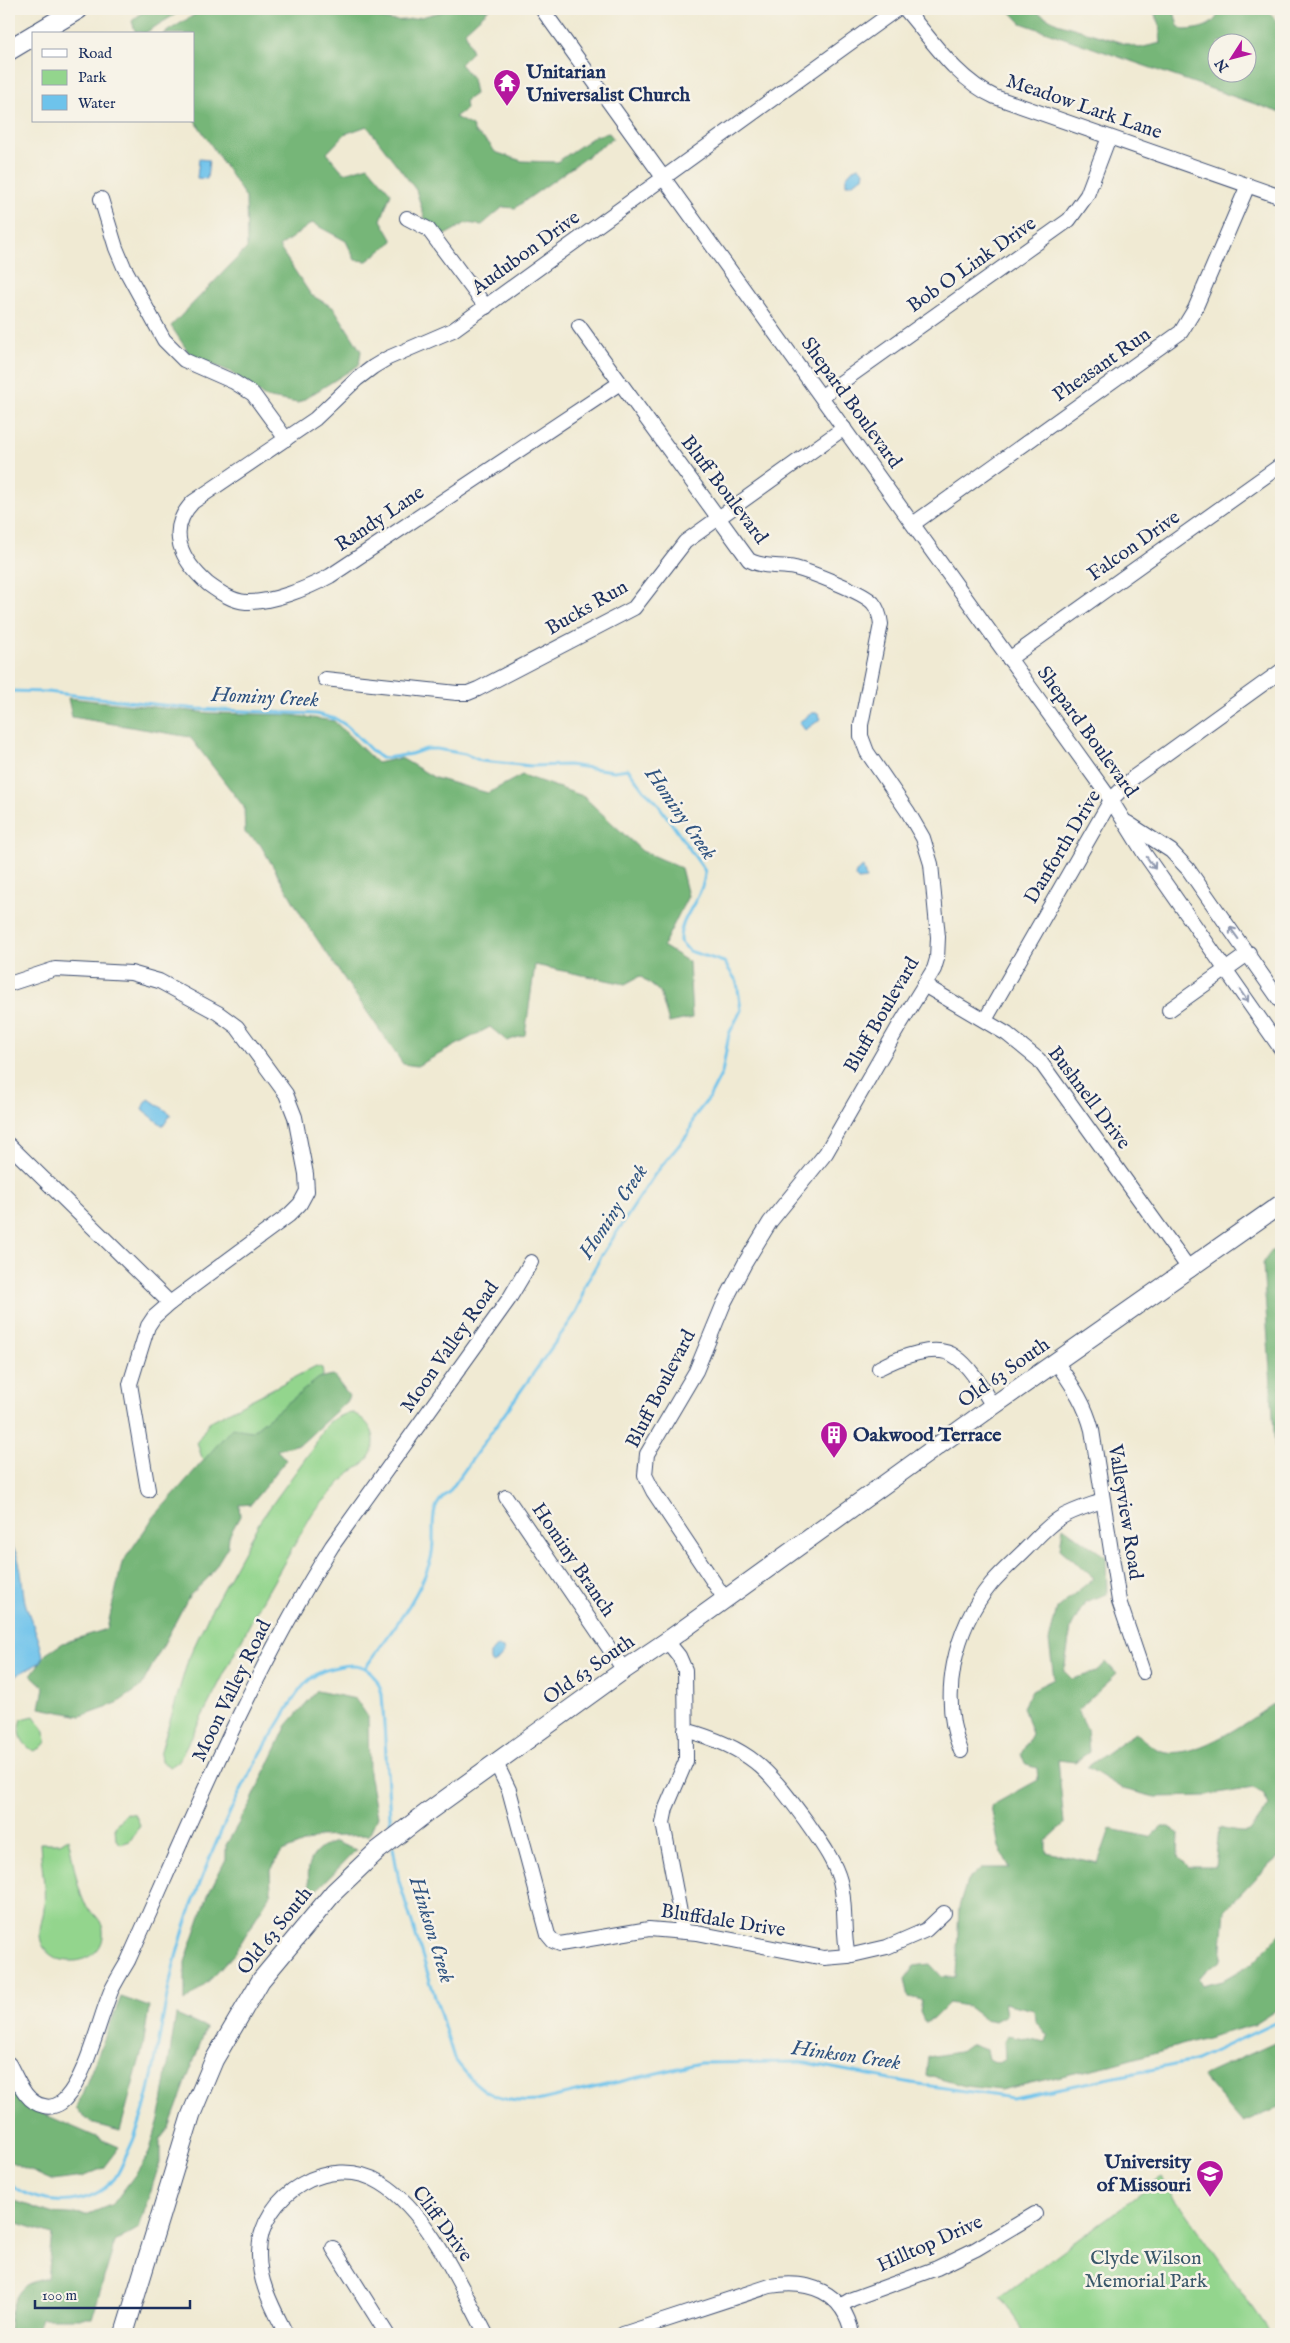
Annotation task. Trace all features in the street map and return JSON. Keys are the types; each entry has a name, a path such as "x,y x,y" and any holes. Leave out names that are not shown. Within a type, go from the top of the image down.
{"highway":[{"path":"38,32 78,9"},
{"path":"9,50 32,36"}],"main road":[{"name":"Old 63 South","path":"124,2334 191,2115 214,2060 261,1980 334,1892 355,1871 429,1811 624,1670 668,1641 993,1406 1190,1270 1281,1204"}],"street":[{"name":"Shepard Boulevard","path":"542,9 1126,821 1144,853 1281,1049"},
{"name":"Audubon Drive","path":"179,524 185,510 193,502 315,420 357,379 373,367 388,358 453,330 897,9"},
{"name":"Meadow Lark Lane","path":"905,9 963,76 978,89 994,97 1281,196"},
{"name":"Bob O Link Drive","path":"822,396 1069,220 1087,195 1109,137"},
{"name":"Pheasant Run","path":"913,524 1180,332 1195,310 1248,185"},
{"path":"100,199 122,261 164,340 184,360 234,382 253,394 286,439"},
{"path":"407,218 428,229 486,307"},
{"name":"Bluff Boulevard","path":"579,326 741,550 754,563 796,568 863,594 878,611 880,629 861,725 861,736 867,752 923,838 931,864 939,952 934,969 826,1153 770,1222 745,1263 724,1303 696,1371 647,1454 645,1475 653,1491 725,1599"},
{"name":"Randy Lane","path":"179,524 180,544 186,560 199,576 231,598 245,602 261,601 309,587 330,576 620,383"},
{"name":"Bucks Run","path":"325,679 457,693 468,693 478,689 634,608 685,542 844,428"},
{"name":"Falcon Drive","path":"1009,658 1281,465"},
{"name":"Danforth Drive","path":"985,1020 1111,800 1134,777 1281,671"},
{"name":"Shepard Boulevard","path":"1126,821 1170,851 1188,869 1249,953 1281,1002"},
{"path":"1169,1010 1249,953"},
{"path":"9,984 55,969 131,973 159,981 218,1013 237,1027 286,1094 295,1117 306,1174 307,1191 300,1204 170,1303 154,1317 148,1326 130,1384 148,1490"},
{"name":"Bushnell Drive","path":"924,985 985,1020 1024,1047 1052,1076 1190,1270"},
{"path":"9,1145 170,1303"},
{"name":"Moon Valley Road","path":"9,2064 24,2091 32,2101 43,2106 52,2107 63,2101 74,2087 112,1990 128,1961 228,1740 308,1584 332,1546 509,1299 531,1262"},
{"path":"879,1368 895,1360 920,1353 939,1351 950,1353 964,1364 993,1406"},
{"name":"Valleyview Road","path":"1057,1363 1081,1398 1088,1414 1119,1601 1143,1672"},
{"name":"Hominy Branch","path":"506,1497 624,1670"},
{"path":"961,1751 952,1725 951,1678 959,1645 976,1607 992,1583 1056,1521 1070,1512 1102,1501"},
{"path":"668,1641 679,1656 684,1670 686,1761 666,1808 663,1822 682,1918 682,1931"},
{"path":"685,1730 716,1739 735,1748 761,1766 782,1787 825,1848 839,1878 844,1899 845,1939 848,1956"},
{"name":"Bluffdale Drive","path":"496,1763 508,1785 546,1927 553,1941 566,1945 638,1930 682,1931 824,1958 848,1956 887,1947 926,1930 944,1913"},
{"name":"Cliff Drive","path":"286,2334 262,2280 259,2252 262,2231 274,2209 289,2192 309,2180 339,2172 359,2173 370,2177 387,2187 403,2200 442,2252 486,2334"},
{"name":"Hilltop Drive","path":"840,2306 852,2298 937,2268 976,2249 1035,2214"},
{"path":"333,2248 387,2334"},
{"path":"623,2334 662,2329 770,2286 789,2283 800,2284 822,2291 840,2306 849,2318 852,2334"}],"green space":[{"path":"146,9 184,9 147,32 135,31 132,21"},
{"path":"204,9 365,9 383,19 402,20 441,12 445,9 489,9 465,31 472,52 460,64 472,78 475,94 465,101 466,109 455,117 472,126 475,133 488,142 495,152 522,161 557,162 595,136 609,133 613,138 515,208 503,207 482,225 466,223 443,236 425,219 416,190 367,126 345,134 327,153 344,173 368,166 391,193 381,220 393,241 367,261 355,260 346,241 312,223 279,247 311,295 334,308 361,351 359,365 298,403 265,397 229,371 191,356 171,326 247,248 246,198 195,121 195,32 166,32"},
{"path":"1008,9 1031,9 1057,23 1139,48 1161,43 1159,22 1152,9 1174,11 1178,26 1184,30 1206,26 1215,20 1221,9 1266,9 1281,26 1281,113 1021,23"},
{"path":"68,698 209,713 290,715 334,721 377,763 401,758 435,778 488,793 522,775 583,796 642,851 681,868 688,896 663,946 689,962 692,1018 669,1023 660,992 640,976 625,984 535,965 525,1035 507,1041 490,1027 417,1066 403,1064 306,923 260,844 245,833 244,807 190,737 72,717"},
{"path":"1281,1246 1281,1509 1279,1508 1263,1264 1269,1253"},
{"path":"316,1366 322,1368 323,1375 320,1381 208,1464 202,1458 197,1442 209,1422"},
{"path":"333,1375 349,1396 346,1402 302,1443 277,1450 286,1460 251,1504 239,1505 240,1516 229,1536 228,1546 209,1577 189,1596 141,1687 117,1703 81,1716 40,1708 44,1687 31,1675 46,1654 63,1643 107,1629 122,1563 153,1518 232,1428 252,1431 319,1378"},
{"path":"353,1413 363,1419 373,1435 372,1452 360,1466 350,1472 312,1514 256,1612 179,1761 170,1767 161,1761 160,1754 188,1660 210,1612 260,1521 315,1445 321,1432 339,1416"},
{"path":"1063,1527 1106,1557 1107,1594 1085,1602 1071,1628 1064,1671 1072,1679 1097,1672 1106,1662 1117,1674 1078,1710 1087,1729 1089,1752 1075,1762 1058,1760 1064,1824 1046,1841 1046,1852 1098,1863 1110,1829 1150,1837 1161,1827 1169,1827 1179,1834 1178,1856 1189,1867 1215,1867 1219,1828 1245,1832 1254,1827 1269,1805 1263,1793 1253,1788 1206,1796 1155,1797 1123,1789 1087,1767 1135,1733 1157,1749 1170,1752 1185,1751 1200,1747 1233,1731 1272,1705 1281,1703 1281,1856 1256,1877 1225,1910 1221,1960 1198,1978 1202,1985 1223,1980 1252,1963 1281,1934 1281,2007 1253,2025 1110,2065 1000,2090 965,2086 926,2075 928,2057 959,2052 970,2044 986,2050 988,2059 998,2063 1005,2059 1004,2041 1007,2035 1046,2042 1048,2036 1035,2021 1034,2010 1004,2003 1006,2015 995,2021 984,2019 967,2006 949,2003 933,2019 925,2023 920,2012 922,2000 909,1997 905,1979 914,1966 930,1964 942,1977 956,1977 959,1907 967,1881 981,1868 1010,1868 999,1847 991,1806 1038,1780 1037,1768 1026,1765 1021,1754 1032,1734 1023,1707 1032,1690 1054,1679 1049,1641 1057,1608 1094,1578 1060,1549"},
{"path":"317,1691 356,1699 368,1717 369,1773 377,1817 369,1835 318,1837 282,1852 270,1870 271,1893 234,1954 214,1976 185,2002 185,1962 209,1892 226,1859 226,1845 251,1802 287,1725"},
{"path":"34,1716 45,1731 46,1742 41,1748 34,1751 24,1742 20,1729 22,1719"},
{"path":"126,1813 135,1814 140,1825 130,1841 121,1844 116,1840 115,1827"},
{"path":"68,1838 81,1895 86,1906 100,1921 103,1930 102,1941 97,1950 80,1960 69,1961 59,1959 50,1954 43,1946 40,1936 44,1884 40,1843 60,1843"},
{"path":"335,1842 356,1850 312,1895 308,1877 310,1862 319,1850"},
{"path":"121,1997 149,2007 143,2047 120,2131 94,2124 76,2109"},
{"path":"176,2015 206,2028 169,2128 160,2139 160,2162 139,2228 115,2242 92,2318 41,2318 35,2334 9,2334 12,2308 21,2290 30,2283 47,2278 52,2234 9,2220 9,2199 51,2213 86,2215 113,2204 149,2153 160,2116"},
{"path":"1281,2040 1281,2106 1242,2122 1202,2076"},
{"path":"9,2086 23,2105 119,2147 103,2168 82,2177 53,2181 9,2161"},
{"name":"Clyde Wilson Memorial Park","path":"1161,2178 1271,2334 1026,2334 1000,2297"}],"water":[{"path":"199,159 209,160 207,179 197,178"},
{"path":"859,167 864,171 863,177 851,184 846,184 846,177 853,169"},
{"path":"812,713 818,713 821,719 805,730 799,722"},
{"path":"863,867 866,879 858,880 855,876 856,872"},
{"path":"149,1099 171,1114 164,1125 143,1110 142,1108"},
{"path":"9,1542 17,1555 25,1602 43,1658 41,1662 9,1679"},
{"path":"497,1646 503,1648 504,1653 494,1664 490,1661 490,1654"}],"waterway":[{"name":"Hominy Creek","path":"9,691 47,692 197,709 316,714 336,719 347,726 381,758 411,754 426,749 437,749 465,754 481,761 531,766 568,765 614,771 628,769 644,790 655,800 705,871 701,889 683,923 680,941 689,951 724,962 737,982 741,1010 729,1034 722,1073 709,1098 694,1117 689,1133 655,1174 602,1255 584,1287 581,1302 574,1316 449,1492 436,1506 430,1562 418,1590 402,1617 366,1667"},
{"name":"Hinkson Creek","path":"9,2182 20,2191 34,2197 63,2201 78,2200 92,2195 105,2188 117,2175 137,2131 145,2107 176,1957 206,1868 245,1782 290,1704 308,1681 323,1671 343,1666 360,1666 367,1669 378,1683 382,1694 391,1833"},
{"name":"Hinkson Creek","path":"393,1847 399,1881 454,2058 480,2087 489,2093 510,2100 537,2101 700,2063 801,2062 912,2083 1012,2098 1194,2061 1281,2020"}],"place":[{"name":"Unitarian Universalist Church","path":"507,107"},
{"name":"Oakwood Terrace","path":"834,1459"},
{"name":"University of Missouri","path":"1210,2198"}]}
